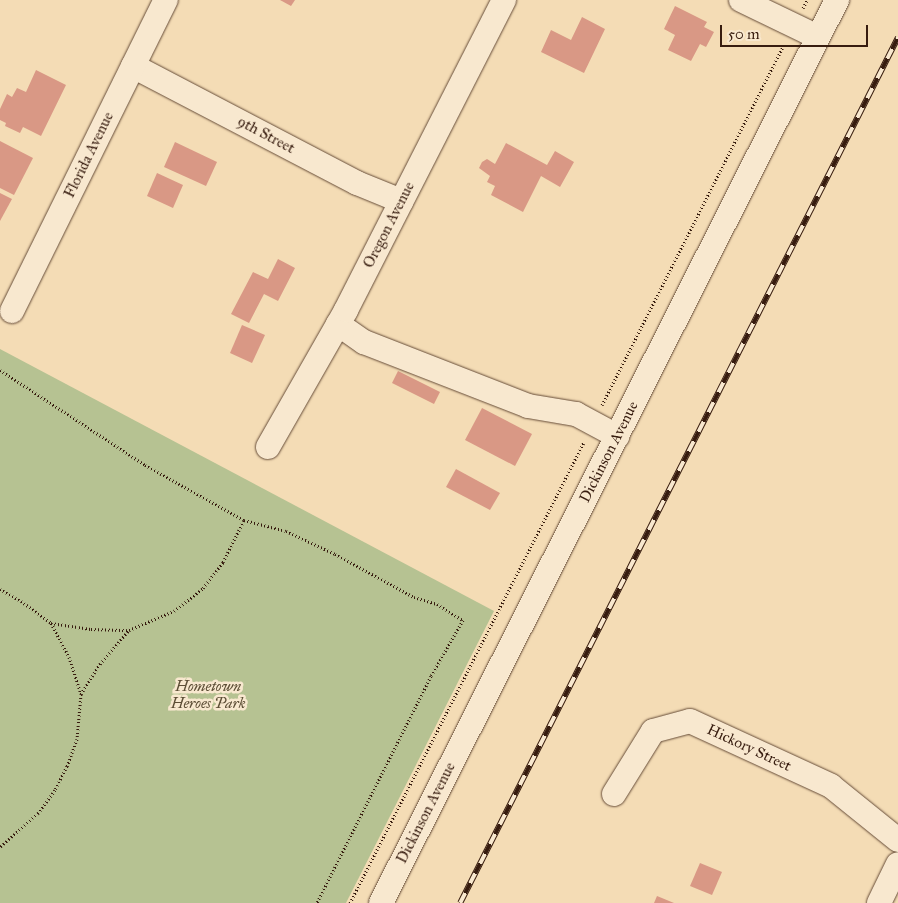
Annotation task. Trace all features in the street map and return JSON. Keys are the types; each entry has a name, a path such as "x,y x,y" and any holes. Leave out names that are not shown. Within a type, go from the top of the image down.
{"street":[{"name":"Florida Avenue","path":"12,310 166,0"},
{"name":"Oregon Avenue","path":"268,447 338,324 504,0"},
{"path":"741,0 818,37"},
{"name":"Dickinson Avenue","path":"380,903 836,0"},
{"name":"9th Street","path":"133,66 357,183 401,201"},
{"path":"338,324 364,342 528,406 576,414 617,436"},
{"name":"Hickory Street","path":"614,794 653,731 690,721 831,786 898,840"},
{"path":"879,903 898,864"}],"path":[{"path":"350,903 807,0"},
{"path":"0,370 144,465 244,520 286,531 335,554 414,597 437,604 463,620 431,676 317,903"},
{"path":"51,623 96,630 129,630 174,611 194,596 223,562 244,520"},
{"path":"0,589 21,601 51,623 69,657 81,694 76,739 67,766 55,790 38,813 0,847"},
{"path":"81,694 100,664 129,630"}],"green space":[{"name":"Hometown Heroes Park","path":"0,349 494,611 346,903 0,903"}],"building":[{"path":"280,0 295,0 291,6"},
{"path":"675,6 707,22 704,27 714,32 706,47 700,44 691,61 668,50 675,35 664,29"},
{"path":"582,17 605,29 584,73 541,52 551,30 571,40"},
{"path":"36,70 66,85 41,136 23,127 20,133 5,126 6,123 0,120 0,109 7,94 12,97 17,88 26,92"},
{"path":"0,141 33,158 14,195 0,188"},
{"path":"175,142 217,162 206,186 164,167"},
{"path":"506,143 547,165 555,151 574,162 560,187 541,176 523,212 491,195 495,186 487,182 490,176 479,168 482,162 487,159 495,164"},
{"path":"157,173 183,185 173,208 147,196"},
{"path":"0,193 12,199 0,221"},
{"path":"278,259 295,268 278,301 264,294 249,323 231,314 253,272 268,279"},
{"path":"242,325 265,335 252,363 230,353"},
{"path":"398,371 440,392 434,404 392,383"},
{"path":"482,408 532,434 515,466 465,440"},
{"path":"456,469 500,493 490,510 446,487"},
{"path":"700,863 722,872 712,895 690,886"},
{"path":"657,896 674,903 654,903"}],"railway":[{"path":"460,903 898,37"}]}
